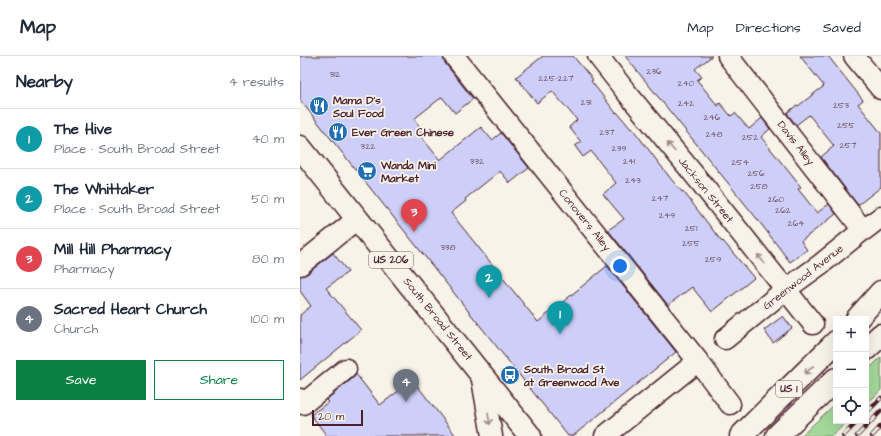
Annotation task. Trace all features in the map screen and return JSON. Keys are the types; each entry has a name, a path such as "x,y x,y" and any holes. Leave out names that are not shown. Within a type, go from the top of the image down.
{"main road":[{"name":"South Broad Street","path":"300,147 530,436"},
{"path":"860,316 881,292"},
{"path":"869,346 881,335"},
{"name":"US 1","path":"741,436 833,345"},
{"name":"US 1","path":"777,436 833,382"}],"street":[{"name":"Conovers Alley","path":"454,56 698,361 730,404"},
{"name":"Jackson Street","path":"598,56 702,183 813,324"},
{"name":"Davis Alley","path":"728,56 863,230"},
{"path":"854,56 881,89"},
{"name":"Greenwood Avenue","path":"725,339 785,290 881,217"},
{"path":"300,265 357,219"},
{"path":"605,436 698,361"},
{"path":"300,399 303,404 346,369"},
{"path":"481,374 492,436"}],"green space":[{"path":"881,357 881,390 869,402 869,388 869,369"},
{"path":"833,406 833,424 845,424 832,436 801,436"}],"building":[{"path":"300,56 443,56 445,63 473,99 455,113 442,97 414,119 423,131 419,134 440,160 481,127 492,140 501,133 529,168 510,183 500,171 465,199 466,201 451,213 538,322 607,266 676,352 573,436 568,436 300,100"},
{"path":"543,56 573,56 593,80 591,81 616,113 617,112 631,129 632,128 722,242 723,241 754,278 712,312 692,287 668,305 608,230 624,219 603,194 616,183 591,151 583,157 575,146 581,142 569,127 577,120 552,91 537,103 516,77"},
{"path":"625,56 712,56 695,69 702,77 697,80 718,106 720,103 731,116 735,113 749,129 762,118 770,129 761,137 801,187 798,189 817,213 829,204 836,214 801,241 807,250 790,262 758,220"},
{"path":"800,56 828,56 863,100 858,104 881,133 881,187 858,205 821,157 834,146 809,115 796,125 787,113 824,86"},
{"path":"333,253 348,272 326,288 361,330 300,380 300,315 311,306 300,291 300,276 307,274"},
{"path":"783,316 792,328 773,343 764,330"},
{"path":"356,374 380,405 413,380 456,436 327,436 311,415 328,402 326,400"}],"railway":[{"path":"869,410 881,398"},
{"path":"857,436 881,411"},
{"path":"843,436 855,424"},
{"path":"872,436 881,426"}],"place":[{"name":"Mama D's Soul Food","path":"319,106"},
{"name":"Ever Green Chinese","path":"338,132"},
{"name":"Wanda Mini Market","path":"367,171"},
{"name":"Mill Hill Pharmacy","path":"414,232"},
{"name":"The Whittaker","path":"489,298"},
{"name":"The Hive","path":"560,334"},
{"name":"South Broad St at Greenwood Ave","path":"510,375"},
{"name":"Sacred Heart Church","path":"406,402"}]}
